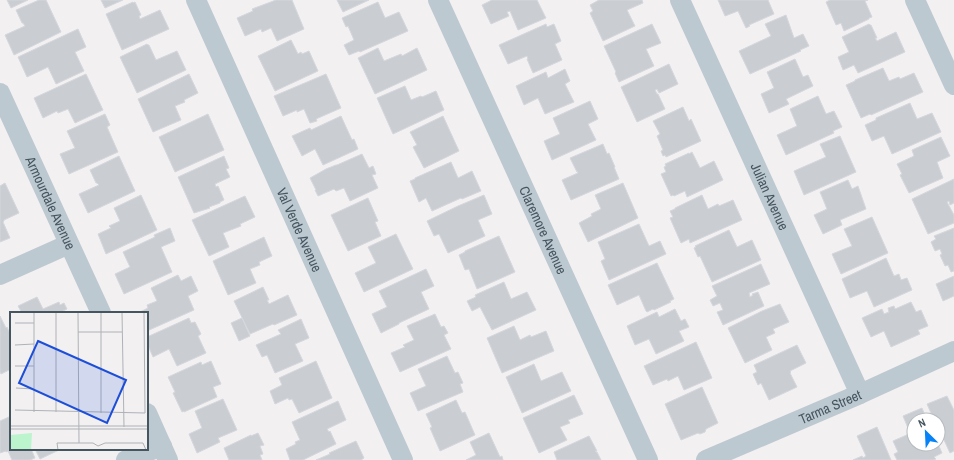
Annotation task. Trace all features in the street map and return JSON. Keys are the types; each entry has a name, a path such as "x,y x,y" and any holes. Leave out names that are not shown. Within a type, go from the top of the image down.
{"street":[{"name":"Val Verde Avenue","path":"196,0 403,460"},
{"name":"Claremore Avenue","path":"438,0 648,460"},
{"name":"Julian Avenue","path":"680,0 860,394"},
{"path":"915,0 954,85"},
{"name":"Armourdale Avenue","path":"0,93 101,312"},
{"path":"0,275 69,244"},
{"name":"Tarma Street","path":"706,460 860,394 954,351"},
{"path":"126,460 165,453 148,415"}],"building":[{"path":"7,0 28,0 11,8"},
{"path":"39,0 46,0 61,32 14,55 5,35 25,26 16,10"},
{"path":"101,0 123,0 105,8"},
{"path":"276,0 292,0 304,29 277,41 271,28 262,32 261,29 245,36 237,18 253,11 252,9"},
{"path":"337,0 369,0 343,12"},
{"path":"492,0 537,0 546,18 518,30 510,11 507,12 509,16 491,24 482,5"},
{"path":"599,0 642,0 643,3 627,10 635,26 603,41 590,13 593,11 590,5"},
{"path":"718,0 768,0 774,14 749,25 750,26 746,28 738,11 725,16"},
{"path":"830,0 868,0 865,1 872,17 844,31 841,23 836,25 826,2"},
{"path":"135,2 141,15 139,16 140,19 160,10 169,29 122,50 106,14"},
{"path":"378,2 385,18 399,12 408,31 360,52 359,51 349,55 344,45 354,40 348,26 346,27 342,18"},
{"path":"786,15 794,38 803,34 809,46 750,74 739,51 771,36 765,24"},
{"path":"546,24 547,27 554,24 561,41 555,44 562,60 533,73 527,56 508,64 499,45"},
{"path":"652,24 661,43 646,49 654,66 619,82 604,46"},
{"path":"869,24 871,25 877,41 896,32 905,52 858,73 854,65 843,70 838,57 849,52 842,37"},
{"path":"78,29 86,47 75,52 84,71 56,84 48,67 27,77 18,57"},
{"path":"291,40 298,54 309,51 318,71 275,91 258,56"},
{"path":"147,44 149,45 156,60 177,51 186,70 137,93 120,57"},
{"path":"378,48 384,61 401,54 402,56 417,48 427,70 375,94 358,58"},
{"path":"795,59 803,77 808,75 813,86 786,99 789,104 769,113 761,94 774,88 767,72"},
{"path":"669,64 678,84 659,93 657,89 655,90 665,109 637,122 621,87"},
{"path":"883,68 889,81 899,77 900,79 914,73 923,92 861,118 846,85"},
{"path":"565,69 570,81 565,84 574,102 545,114 538,98 524,105 516,86 546,72 548,78"},
{"path":"86,74 103,110 75,123 68,109 58,113 57,111 43,118 34,98"},
{"path":"189,74 198,93 184,100 185,102 175,106 181,120 153,132 138,99"},
{"path":"326,74 341,108 316,119 317,121 310,123 304,109 297,112 297,110 283,116 274,96"},
{"path":"405,86 411,100 436,91 444,110 393,134 377,98"},
{"path":"818,96 826,114 834,111 842,127 833,131 834,133 786,155 777,135 797,126 790,109"},
{"path":"590,101 598,119 588,124 596,140 552,160 544,141 560,134 553,118"},
{"path":"910,103 917,119 932,113 941,132 892,154 884,136 872,141 865,125 876,120 876,118"},
{"path":"683,107 689,121 691,119 701,141 666,157 665,155 663,156 661,151 663,150 657,136 660,134 653,121"},
{"path":"105,114 110,125 107,127 118,152 69,174 60,154 75,148 67,131"},
{"path":"208,114 224,150 175,172 159,137"},
{"path":"341,116 352,140 354,139 358,149 323,165 315,149 302,156 292,136 310,128 311,130"},
{"path":"443,116 459,151 424,168 413,147 417,145 410,132"},
{"path":"840,136 856,172 804,195 794,171 826,157 820,144"},
{"path":"941,137 950,156 937,162 943,178 909,193 900,175 902,174 897,164 914,156 912,150"},
{"path":"603,144 607,154 609,153 619,179 571,200 562,180 578,173 570,158"},
{"path":"692,152 700,168 714,161 723,180 687,197 685,191 671,196 661,174 666,172 664,167 666,166 665,164"},
{"path":"362,154 369,168 373,166 376,174 372,175 378,188 350,201 344,188 336,191 334,189 318,196 310,178 326,169"},
{"path":"119,156 135,191 88,213 79,194 99,185 96,183 90,170"},
{"path":"224,156 229,168 226,169 230,177 215,184 216,187 218,186 224,200 209,207 210,208 194,213 178,177"},
{"path":"451,162 458,178 472,171 481,191 432,211 426,198 419,202 410,181"},
{"path":"954,179 954,203 950,205 949,201 947,202 954,215 954,223 928,234 912,199"},
{"path":"848,180 852,189 858,186 866,209 840,220 842,225 823,234 814,215 827,209 820,192"},
{"path":"5,183 19,213 4,220 3,222 10,238 0,242 0,186"},
{"path":"623,183 638,218 588,242 579,223 601,209 595,195"},
{"path":"141,195 157,230 106,254 98,234 111,228 109,226 120,221 114,208"},
{"path":"484,195 492,214 478,220 485,236 448,253 439,234 434,236 427,221"},
{"path":"702,195 708,209 718,204 719,206 733,200 742,220 690,243 689,239 681,243 670,218 673,217 670,211"},
{"path":"245,196 255,217 240,224 241,226 223,233 229,247 209,256 192,220"},
{"path":"368,198 378,221 375,222 381,236 348,251 331,215"},
{"path":"872,217 888,253 841,274 832,254 852,246 844,229"},
{"path":"639,224 649,246 660,241 666,254 609,280 601,261 605,259 598,242"},
{"path":"170,228 175,241 161,247 172,272 124,294 115,274 130,267 123,252"},
{"path":"954,228 954,271 951,272 948,265 945,266 940,255 942,254 940,249 935,251 931,242 936,239 934,236"},
{"path":"729,230 737,247 752,240 761,260 712,282 700,256 698,257 694,248 696,247 695,246"},
{"path":"396,234 413,269 364,292 355,273 376,263 368,247"},
{"path":"499,236 515,272 477,289 469,269 465,270 459,255"},
{"path":"264,237 272,256 259,262 260,265 250,269 256,283 228,295 213,261"},
{"path":"886,258 894,276 899,274 901,280 907,278 912,290 874,307 867,291 850,298 842,279"},
{"path":"657,263 674,299 670,301 671,302 647,312 639,295 617,305 608,285"},
{"path":"761,264 770,284 749,293 750,297 753,295 752,294 758,292 764,306 723,325 717,312 723,310 720,303 713,306 710,300 717,296 712,286"},
{"path":"426,269 434,286 421,292 429,309 381,333 372,314 387,307 379,291"},
{"path":"178,275 181,281 191,276 198,291 188,296 194,310 148,331 148,312 140,312 148,308 147,305 157,301 151,288"},
{"path":"954,276 954,296 943,301 936,284"},
{"path":"504,282 511,299 527,292 536,310 492,330 480,307 472,311 467,301 476,297 475,295"},
{"path":"263,287 269,300 267,300 269,304 288,295 297,315 250,334 234,301"},
{"path":"37,297 43,309 59,302 60,305 64,303 67,309 64,312 21,312 18,306"},
{"path":"911,302 916,312 921,310 928,326 918,330 920,334 891,347 884,331 871,337 862,318 882,309 884,314 889,312 888,308 894,306 895,309"},
{"path":"780,304 789,322 773,329 775,333 766,337 772,350 745,363 728,328"},
{"path":"675,309 681,321 685,319 689,327 679,331 684,341 656,354 649,339 635,345 627,326 657,312 659,317"},
{"path":"435,314 441,327 444,326 448,333 444,335 451,349 400,372 391,353 405,347 403,345 414,340 407,326"},
{"path":"0,316 10,334 10,370 1,374"},
{"path":"189,318 191,323 195,322 201,334 198,336 206,353 177,366 169,349 153,357 148,345 148,337"},
{"path":"242,318 250,336 239,341 231,323"},
{"path":"301,319 309,338 295,344 303,361 275,373 267,355 262,357 256,345 281,334 278,330"},
{"path":"514,326 520,340 530,335 531,337 546,331 554,351 502,373 487,338"},
{"path":"696,342 712,378 684,390 678,376 668,381 667,379 653,385 644,366"},
{"path":"797,345 806,363 790,371 797,387 769,400 761,383 758,385 753,374 757,372 754,365"},
{"path":"447,356 455,373 458,372 463,383 460,384 463,392 418,411 410,393 426,386 418,369"},
{"path":"211,361 221,384 213,387 217,397 182,412 173,393 175,392 168,377 201,362 202,365"},
{"path":"316,361 332,398 299,413 292,399 289,400 288,398 275,404 270,391 282,385 279,378"},
{"path":"534,364 541,381 562,372 571,391 522,413 506,377"},
{"path":"702,387 718,423 706,429 705,432 700,434 698,433 681,440 665,404"},
{"path":"574,395 583,414 568,420 570,423 560,427 567,440 539,453 523,418"},
{"path":"947,396 954,410 954,451 950,453 946,444 946,412 930,412 927,404"},
{"path":"223,399 237,430 218,438 220,442 197,453 189,434 202,428 195,411"},
{"path":"456,400 462,413 465,412 475,435 440,451 430,428 432,427 426,414"},
{"path":"338,401 346,420 327,429 329,432 330,431 336,444 303,460 290,460 286,449 296,444 295,442 300,440 292,422"},
{"path":"922,408 924,412 912,412"},
{"path":"906,415 906,423 903,416"},
{"path":"10,416 10,450 31,450 35,458 30,460 12,460 8,451 0,453 0,421"},
{"path":"877,427 891,460 853,460 866,456 857,436"},
{"path":"258,433 264,445 260,446 263,454 260,455 262,460 229,460 224,448"},
{"path":"489,433 500,457 502,456 503,460 466,460 476,455 470,442"},
{"path":"906,435 906,452 942,453 934,457 936,459 933,460 897,460 894,454 898,452 893,441"},
{"path":"589,436 597,451 595,451 601,460 557,460 554,452"},
{"path":"356,441 364,458 361,460 316,460 330,454 329,453"},
{"path":"36,450 59,450 40,459"}]}
